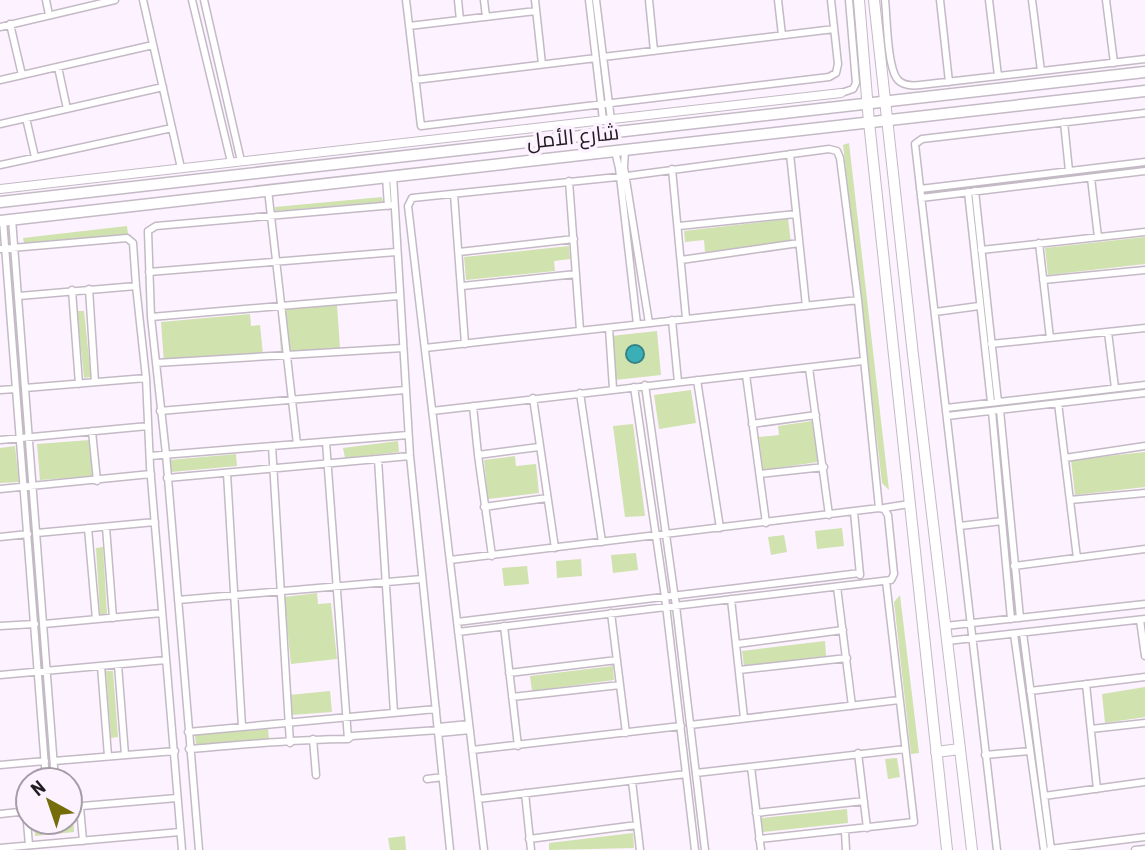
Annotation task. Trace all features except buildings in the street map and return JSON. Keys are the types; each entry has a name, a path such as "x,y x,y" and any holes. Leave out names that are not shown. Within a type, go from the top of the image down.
{"main road":[{"path":"859,0 893,356 947,850"},
{"path":"874,0 972,850"},
{"name":"شارع الأمل","path":"0,202 1145,72"},
{"name":"شارع الأمل","path":"5,220 471,167 620,155 869,122 1145,91"},
{"path":"691,110 692,124"},
{"path":"610,120 617,132"},
{"path":"516,131 518,144"},
{"path":"470,149 471,167"},
{"path":"135,173 136,187"},
{"path":"893,356 913,355"},
{"path":"936,752 960,749"}],"street":[{"path":"46,0 49,15"},
{"path":"0,27 93,2 114,0"},
{"path":"143,0 181,168"},
{"path":"192,0 231,162"},
{"path":"204,0 241,161"},
{"path":"406,0 421,126 829,77 834,75 838,67 831,0"},
{"path":"458,0 460,20"},
{"path":"484,0 486,17"},
{"path":"535,0 542,64"},
{"path":"589,0 605,104 610,120"},
{"path":"596,0 599,57"},
{"path":"649,0 654,51"},
{"path":"778,0 782,35"},
{"path":"0,188 841,93 853,89 856,79 849,0"},
{"path":"885,0 892,66 897,78 911,86 1145,59"},
{"path":"940,0 949,82"},
{"path":"989,0 998,76"},
{"path":"1032,0 1041,71"},
{"path":"1106,0 1114,63"},
{"path":"409,26 536,11"},
{"path":"10,24 22,75"},
{"path":"415,80 834,29"},
{"path":"0,80 153,45"},
{"path":"58,67 67,109"},
{"path":"0,124 163,87"},
{"path":"998,850 914,149 918,141 1145,113"},
{"path":"26,118 35,157"},
{"path":"1064,122 1069,171"},
{"path":"0,165 172,128"},
{"path":"484,850 409,202 415,197 627,176 829,149 837,151 858,300 881,508"},
{"path":"790,154 806,306"},
{"path":"620,155 627,176 649,323"},
{"path":"620,155 618,176 637,324"},
{"path":"920,189 1145,162"},
{"path":"672,169 687,318"},
{"path":"921,198 1145,171"},
{"path":"390,176 408,435 450,850"},
{"path":"1091,177 1098,237"},
{"path":"569,181 580,330"},
{"path":"268,190 297,444"},
{"path":"972,192 991,344 994,402"},
{"path":"972,192 979,306 996,410 1020,618"},
{"path":"454,194 465,344"},
{"path":"199,850 166,454 151,317 147,234 152,227 391,205"},
{"path":"679,226 796,214"},
{"path":"5,220 15,248 44,624 45,766"},
{"path":"5,220 3,249 10,296 35,624 54,766"},
{"path":"981,250 1145,232"},
{"path":"3,249 128,238 133,243 182,850"},
{"path":"459,252 574,239"},
{"path":"681,260 799,243"},
{"path":"1039,243 1050,338"},
{"path":"149,272 396,252"},
{"path":"1043,280 1145,270"},
{"path":"461,286 576,274"},
{"path":"19,296 136,286"},
{"path":"89,289 95,382"},
{"path":"72,290 79,384"},
{"path":"0,297 10,296"},
{"path":"151,317 399,296"},
{"path":"425,348 858,300"},
{"path":"935,312 979,306"},
{"path":"672,320 678,382"},
{"path":"608,328 613,389"},
{"path":"991,344 1145,328"},
{"path":"1108,332 1115,388"},
{"path":"156,363 403,348"},
{"path":"432,411 863,361"},
{"path":"809,368 829,515"},
{"path":"746,375 766,523"},
{"path":"25,388 146,378"},
{"path":"697,380 720,528"},
{"path":"946,408 1145,384"},
{"path":"645,385 676,606 705,850"},
{"path":"634,387 667,607 695,850"},
{"path":"0,390 16,389"},
{"path":"160,411 405,390"},
{"path":"580,393 602,542"},
{"path":"947,416 1145,393"},
{"path":"533,398 555,548"},
{"path":"1058,403 1077,558"},
{"path":"474,406 492,556"},
{"path":"996,410 1011,619"},
{"path":"752,424 816,415"},
{"path":"0,440 148,426"},
{"path":"92,431 97,481"},
{"path":"150,456 408,435"},
{"path":"326,442 348,739"},
{"path":"272,446 290,743"},
{"path":"1065,458 1145,446"},
{"path":"478,455 539,447"},
{"path":"167,478 410,456"},
{"path":"378,459 394,713"},
{"path":"150,466 166,465"},
{"path":"760,474 824,467"},
{"path":"227,473 242,727"},
{"path":"0,489 151,474"},
{"path":"1070,500 1145,493"},
{"path":"484,506 547,498"},
{"path":"450,560 909,504"},
{"path":"458,632 886,581 892,579 894,574 887,510 881,508"},
{"path":"854,512 862,584"},
{"path":"960,526 1002,521"},
{"path":"37,533 155,522"},
{"path":"106,527 113,618"},
{"path":"88,528 96,619"},
{"path":"0,537 28,534"},
{"path":"1014,566 1145,549"},
{"path":"457,622 860,573"},
{"path":"178,600 422,579"},
{"path":"759,839 914,822 886,581"},
{"path":"838,587 852,706"},
{"path":"731,599 744,718"},
{"path":"945,626 1145,604"},
{"path":"44,624 162,613"},
{"path":"611,613 626,733"},
{"path":"947,641 1143,619 1145,656"},
{"path":"0,626 35,624"},
{"path":"504,626 518,746"},
{"path":"737,644 843,630"},
{"path":"1023,633 1051,849"},
{"path":"1014,634 1045,850 1145,837"},
{"path":"739,670 847,659"},
{"path":"0,674 166,660"},
{"path":"509,673 617,660"},
{"path":"118,665 125,755"},
{"path":"102,666 108,756"},
{"path":"1030,691 1145,677"},
{"path":"1086,684 1097,789"},
{"path":"512,697 620,685"},
{"path":"690,724 899,700"},
{"path":"188,732 436,709"},
{"path":"1091,729 1145,723"},
{"path":"472,750 681,726"},
{"path":"189,749 290,743 313,739 348,739 352,736 469,727"},
{"path":"313,739 316,775"},
{"path":"696,773 905,749"},
{"path":"54,761 175,751"},
{"path":"985,755 1030,751"},
{"path":"858,754 867,828"},
{"path":"0,765 45,761"},
{"path":"751,767 761,850"},
{"path":"478,799 686,774"},
{"path":"427,779 443,777"},
{"path":"632,781 640,850"},
{"path":"1044,796 1145,782"},
{"path":"524,793 531,850"},
{"path":"84,807 177,798"},
{"path":"756,813 864,801"},
{"path":"178,808 195,806"},
{"path":"179,823 196,821"},
{"path":"529,839 637,825"},
{"path":"845,831 846,850"},
{"path":"0,848 29,845 52,847 83,841 180,832"},
{"path":"28,836 29,845"},
{"path":"83,836 83,841"},
{"path":"1135,850 1145,849"}],"green space":[{"path":"849,143 889,490 882,483 843,145"},
{"path":"382,197 383,202 275,211 275,207"},
{"path":"788,219 791,243 705,252 704,240 685,242 684,231"},
{"path":"127,226 128,234 24,243 23,238"},
{"path":"1145,237 1145,264 1048,275 1045,248"},
{"path":"569,246 570,259 554,261 555,271 466,280 464,257"},
{"path":"337,305 340,348 281,353 278,309"},
{"path":"77,311 84,311 91,377 84,378"},
{"path":"250,314 251,326 260,325 263,354 164,363 161,322"},
{"path":"657,331 661,375 615,380 611,336"},
{"path":"691,390 696,423 659,429 654,395"},
{"path":"812,421 818,462 763,470 759,437 779,435 778,426"},
{"path":"633,424 645,516 625,517 613,426"},
{"path":"90,440 93,476 40,480 37,444"},
{"path":"398,441 399,452 345,458 343,448"},
{"path":"15,446 19,482 0,483 0,448"},
{"path":"1145,452 1145,487 1075,495 1071,460"},
{"path":"236,454 237,466 171,472 170,460"},
{"path":"515,456 516,466 536,464 539,493 488,499 484,460"},
{"path":"842,528 844,546 817,549 815,531"},
{"path":"784,535 787,552 771,555 768,537"},
{"path":"103,547 107,614 100,614 96,548"},
{"path":"636,553 638,570 613,573 611,555"},
{"path":"581,559 582,576 557,578 556,561"},
{"path":"527,566 529,584 504,586 502,568"},
{"path":"317,593 318,604 331,603 337,659 291,664 284,597"},
{"path":"900,595 919,753 911,754 894,602"},
{"path":"825,641 826,656 744,666 742,651"},
{"path":"613,666 614,680 532,691 530,676"},
{"path":"106,671 113,671 118,737 111,738"},
{"path":"1145,687 1145,717 1105,723 1102,694"},
{"path":"330,691 332,712 291,715 289,695"},
{"path":"268,729 269,739 196,745 195,735"},
{"path":"897,758 900,777 888,779 885,759"},
{"path":"847,809 848,823 763,832 761,818"},
{"path":"633,833 634,848 549,850 549,843"},
{"path":"405,836 406,850 390,850 388,838"}],"water":[{"path":"635,345 641,348 644,354 641,360 635,363 629,360 626,354 629,348"}]}
